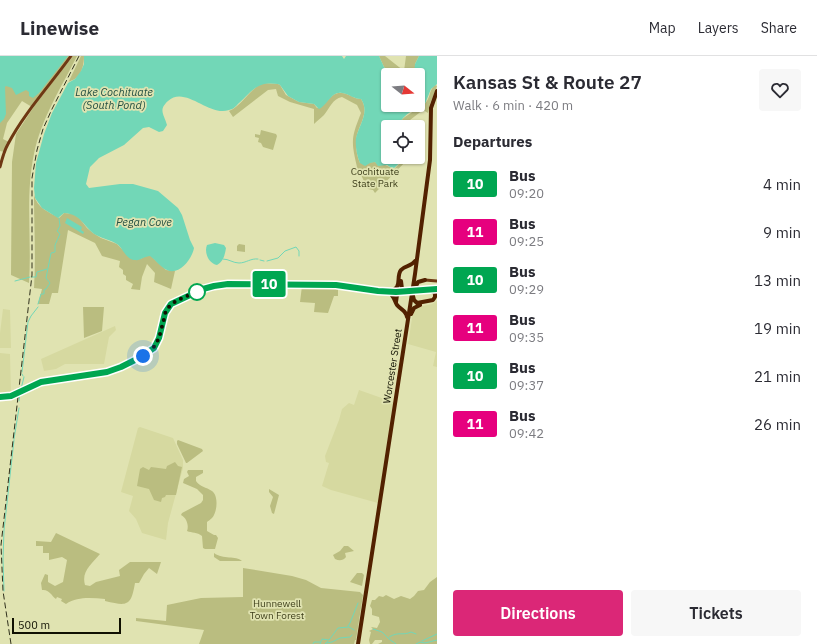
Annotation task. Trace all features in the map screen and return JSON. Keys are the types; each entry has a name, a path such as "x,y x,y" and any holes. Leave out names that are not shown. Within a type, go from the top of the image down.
{"highway":[{"name":"Worcester Street","path":"359,644 410,315 430,160 431,108 437,91"},
{"name":"Worcester Street","path":"359,644 408,320 412,298 417,290 417,270 431,168 433,111 437,95"},
{"path":"388,292 397,288 399,284 400,272 403,268 413,264 417,255"},
{"path":"397,304 397,296 406,292 401,288 401,273 405,269 410,269 413,273 414,280"},
{"path":"417,270 418,277 425,280"},
{"path":"417,290 418,282 425,280"},
{"path":"397,304 406,307 412,298 417,303 433,300 435,293 427,290"},
{"path":"388,292 393,295 397,304 406,312 408,320"},
{"path":"410,315 415,306 433,302 437,298"}],"main road":[{"path":"0,167 7,146 12,137 32,107 71,56"},
{"path":"425,280 437,281"},
{"path":"0,397 14,395 41,382 109,372 132,362 150,351 156,345 165,313 170,305 198,291 213,286 228,284 329,284 388,292 437,289"}],"shaded area":[{"path":"437,301 437,367 433,366 436,352 408,344 413,312 418,307 432,304"},
{"path":"3,309 10,310 11,348 0,348"},
{"path":"115,326 116,330 109,337 104,364 65,364 56,369 44,371 41,359"},
{"path":"0,353 10,354 11,395 0,394"},
{"path":"359,390 393,402 378,503 331,490 322,486 329,463 326,462 325,456 342,409 349,403 354,405"},
{"path":"140,427 173,438 183,460 183,468 168,523 166,540 142,533 136,519 129,511 133,496 121,492 138,428"}],"green space":[{"path":"0,56 71,56 32,107 22,101 7,123 3,139 9,142 4,152 0,151"},
{"path":"73,56 77,56 46,116 34,154 31,170 29,202 29,283 11,275 12,162 16,134 35,105"},
{"path":"81,56 84,56 84,59 79,76 68,83"},
{"path":"379,56 385,56 400,68 385,68"},
{"path":"406,56 419,56 415,64 415,68 404,68"},
{"name":"Cochituate State Park","path":"263,83 278,84 286,95 299,102 314,104 317,108 337,93 343,93 361,99 364,105 364,115 356,142 360,163 374,162 394,169 399,164 403,164 375,193 373,190 368,189 356,168 353,145 355,128 361,113 357,105 342,97 333,102 324,115 314,124 314,109 290,102 278,96 276,89 268,90 233,117 229,111 238,105"},
{"path":"435,85 437,86 428,113 425,111 425,103"},
{"path":"412,112 420,112 410,120 402,120"},
{"path":"261,130 276,134 277,136 273,150 263,147 261,143 258,142 259,138 255,137 255,134 260,135"},
{"path":"34,195 38,203 47,212 59,218 64,213 74,214 93,233 101,238 117,244 124,251 140,259 146,256 151,256 166,270 175,271 171,289 154,282 155,273 147,264 142,277 140,290 131,289 133,284 126,280 123,270 119,267 120,261 102,256 95,243 68,230 58,293 52,293 49,304 38,304 42,289 34,288"},
{"path":"239,244 245,245 245,252 237,251 237,246"},
{"path":"302,286 338,287 338,296 334,296 328,313 314,312 315,303 300,302"},
{"path":"83,307 104,307 102,331 84,338"},
{"path":"178,440 202,449 203,451 186,463 177,444"},
{"path":"175,462 178,466 182,467 176,495 166,495 162,498 161,502 154,500 149,489 137,486 140,469 143,467 149,470 151,467 166,469 167,466"},
{"path":"188,470 203,470 203,473 196,477 196,481 201,486 212,491 216,497 214,516 207,522 207,531 216,535 218,538 215,549 203,548 202,536 187,531 187,522 181,515 182,513 201,503 203,500 203,495 197,489 183,483 184,479 189,476 187,472"},
{"path":"269,489 279,495 274,514 272,513 270,506 273,497 269,492"},
{"path":"56,533 100,554 86,572 84,580 85,585 90,586 96,582 120,576 119,570 130,562 161,562 157,574 149,568 139,583 135,583 132,597 127,603 118,604 105,601 105,599 85,598 71,601 66,604 61,601 62,599 57,597 56,599 48,591 42,590 41,583 45,574 48,575 48,582 55,586 63,582 67,560 62,557 49,560 49,553 43,553 43,546 36,546 36,541 51,542"},
{"path":"344,546 348,546 354,551 345,553 346,557 342,560 335,559 333,555 340,551"},
{"path":"214,553 221,556 236,558 242,561 220,561 214,557"},
{"name":"Hunnewell Town Forest","path":"243,568 292,576 306,580 321,588 360,592 363,595 356,640 354,644 199,644 204,630 136,621 136,618 166,621 167,605 201,598 243,597"},
{"path":"357,573 362,573 364,575 362,586 350,582"},
{"path":"437,577 437,644 378,644 382,642 382,640 375,640 372,644 370,644 369,640 371,632 369,631 373,629 371,627 377,628 380,622 379,617 372,615 372,609 370,606 372,600 375,600 379,596 383,597 386,595 394,599 401,596 410,599 418,591 424,590 430,582"}],"water":[{"path":"0,56 68,56 39,93 33,98 29,96 29,92 26,90 16,95 12,88 6,86 6,114 0,123"},
{"name":"Lake Cochituate (South Pond)","path":"84,56 342,56 344,59 346,56 379,56 385,68 381,68 381,112 410,112 402,120 381,120 381,164 398,164 393,169 387,165 378,166 375,162 365,166 360,163 356,151 356,138 364,114 363,104 361,99 342,93 332,96 319,109 314,104 299,102 288,96 280,85 271,83 260,85 235,107 229,110 221,111 189,99 175,97 168,101 163,107 163,115 167,125 163,131 159,132 149,127 143,128 124,145 99,158 90,167 86,184 89,188 133,184 158,191 178,208 182,215 194,248 191,257 180,269 176,271 167,270 150,256 137,260 132,259 127,256 117,244 101,238 92,232 79,218 64,213 58,218 42,208 35,198 34,188 36,163 44,134 52,113 68,83 75,79 84,64"},
{"name":"Lake Cochituate (South Pond)","path":"419,56 437,56 437,84 431,89 425,104 425,68 415,68"},
{"path":"67,218 82,227 81,230 84,232 83,234 65,223"},
{"path":"215,243 224,245 226,248 221,262 217,265 209,260 206,251 207,245"}],"waterway":[{"path":"38,304 41,294 44,294 44,290 50,283 46,278 51,253 55,252 55,245 60,234 57,231 60,226 59,218"},
{"path":"267,261 278,258 285,251 296,247 299,251 299,256"},
{"path":"223,259 239,263 258,259"},
{"path":"260,260 264,261"},
{"path":"32,277 36,277 37,272 47,269"},
{"path":"15,281 30,277"},
{"path":"22,372 28,322 38,307"},
{"path":"21,389 24,377"},
{"path":"19,401 20,394"},
{"path":"14,439 19,408"},
{"path":"4,591 4,530 14,440"},
{"path":"348,626 358,603"},
{"path":"320,644 322,639 329,640 338,628 349,627 354,630"},
{"path":"373,629 382,632 396,644"},
{"path":"389,637 396,634 406,634 411,632 416,634"},
{"path":"422,641 437,634"},
{"path":"327,643 340,638 350,637 352,635"},
{"path":"416,644 420,642 425,643 437,640"},
{"path":"325,644 328,641"},
{"path":"313,644 314,642 320,642"}],"railway":[{"path":"11,644 3,591 1,545 32,275 32,178 37,150 43,129 79,56"}],"bus line":[{"name":"10","path":"0,397 11,396 41,382 109,372 132,362 154,348 159,338 166,310 170,305 198,291 213,286 228,284 329,284 396,292 437,289"}],"route":[{"path":"143,356 152,350 157,343 168,307 171,304 198,291 197,292"}],"water label":[{"name":"Pegan Cove","path":"144,222"}]}
